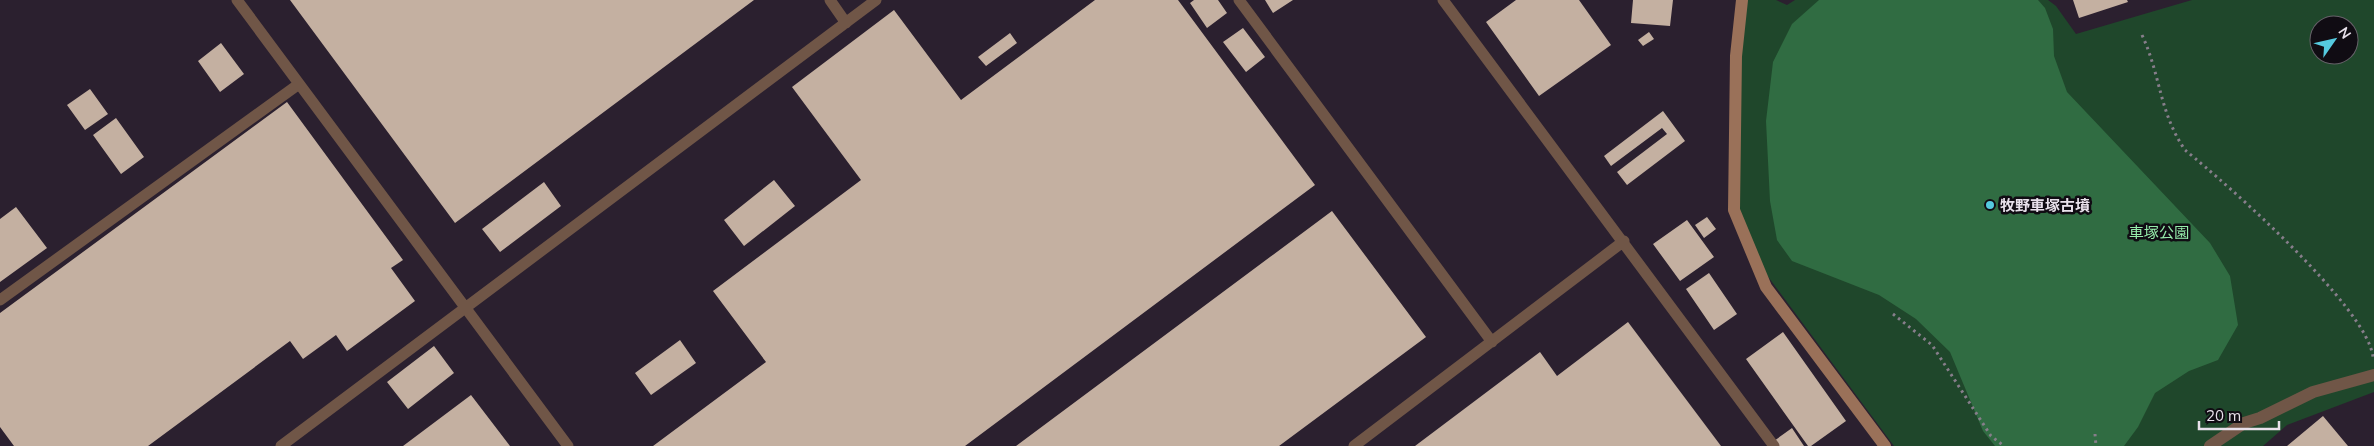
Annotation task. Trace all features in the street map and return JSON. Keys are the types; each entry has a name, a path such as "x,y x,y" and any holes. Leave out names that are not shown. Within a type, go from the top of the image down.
{"street":[{"path":"1742,0 1736,56 1734,210 1766,288 1885,446"},
{"path":"2210,446 2244,423 2260,418 2313,392 2374,374"}],"lane":[{"path":"237,0 568,446"},
{"path":"830,0 846,23"},
{"path":"281,446 876,0"},
{"path":"1239,0 1492,342"},
{"path":"1443,0 1624,241 1774,446"},
{"path":"0,300 299,84"},
{"path":"1354,446 1624,241"}],"path":[{"path":"2142,35 2151,55 2166,117 2172,132 2185,150 2303,259 2348,308 2372,345 2374,365"},
{"path":"1894,314 1932,345 1991,436 2004,446"},
{"path":"2095,434 2096,446"}],"green space":[{"name":"車塚公園","path":"1742,0 1776,0 1787,5 1795,0 2048,0 2056,6 2076,34 2192,0 2374,0 2374,392 2287,425 2263,446 1894,446 1752,255 1734,210"},
{"path":"1819,0 2038,0 2045,8 2053,29 2054,56 2067,92 2210,243 2230,276 2238,325 2218,360 2189,371 2155,393 2138,427 2124,446 1995,446 1983,431 1950,352 1916,319 1879,295 1792,261 1777,240 1770,201 1766,121 1773,62 1792,24"}],"building":[{"path":"290,0 754,0 455,223"},
{"path":"1095,0 1178,0 1315,185 965,446 653,446 766,362 713,291 861,180 792,87 894,10 961,100"},
{"path":"1194,0 1218,0 1227,13 1207,28 1190,3"},
{"path":"1265,0 1293,0 1273,13"},
{"path":"1516,0 1579,0 1611,45 1539,96 1486,22"},
{"path":"1633,0 1673,0 1670,26 1631,23"},
{"path":"2073,0 2127,0 2128,2 2079,18"},
{"path":"1243,28 1265,57 1246,72 1223,42"},
{"path":"1649,32 1654,39 1643,46 1638,40"},
{"path":"1010,33 1017,43 986,66 978,57"},
{"path":"221,43 244,74 220,92 198,61"},
{"path":"90,89 108,114 85,130 67,105"},
{"path":"287,102 403,260 391,268 415,301 347,351 336,335 303,359 290,341 148,446 14,446 0,427 0,313"},
{"path":"1663,111 1685,141 1627,185 1617,172 1667,134 1662,128 1611,166 1604,156"},
{"path":"116,118 144,157 121,174 93,135"},
{"path":"774,180 795,206 744,246 724,220"},
{"path":"544,182 561,206 500,252 482,229"},
{"path":"16,207 47,248 0,282 0,219"},
{"path":"1332,211 1426,337 1279,446 1016,446"},
{"path":"1707,217 1716,229 1704,238 1695,225"},
{"path":"1687,220 1714,257 1680,281 1653,244"},
{"path":"1709,273 1737,314 1714,330 1686,289"},
{"path":"1628,322 1721,446 1415,446 1540,352 1557,376"},
{"path":"1783,332 1846,421 1811,446 1808,446 1746,359"},
{"path":"680,340 696,363 651,395 635,373"},
{"path":"434,346 454,373 408,409 387,382"},
{"path":"471,395 510,446 403,446"},
{"path":"2323,416 2348,446 2287,446"},
{"path":"1792,428 1804,446 1767,446"}],"place":[{"name":"牧野車塚古墳","path":"1990,205"}]}
